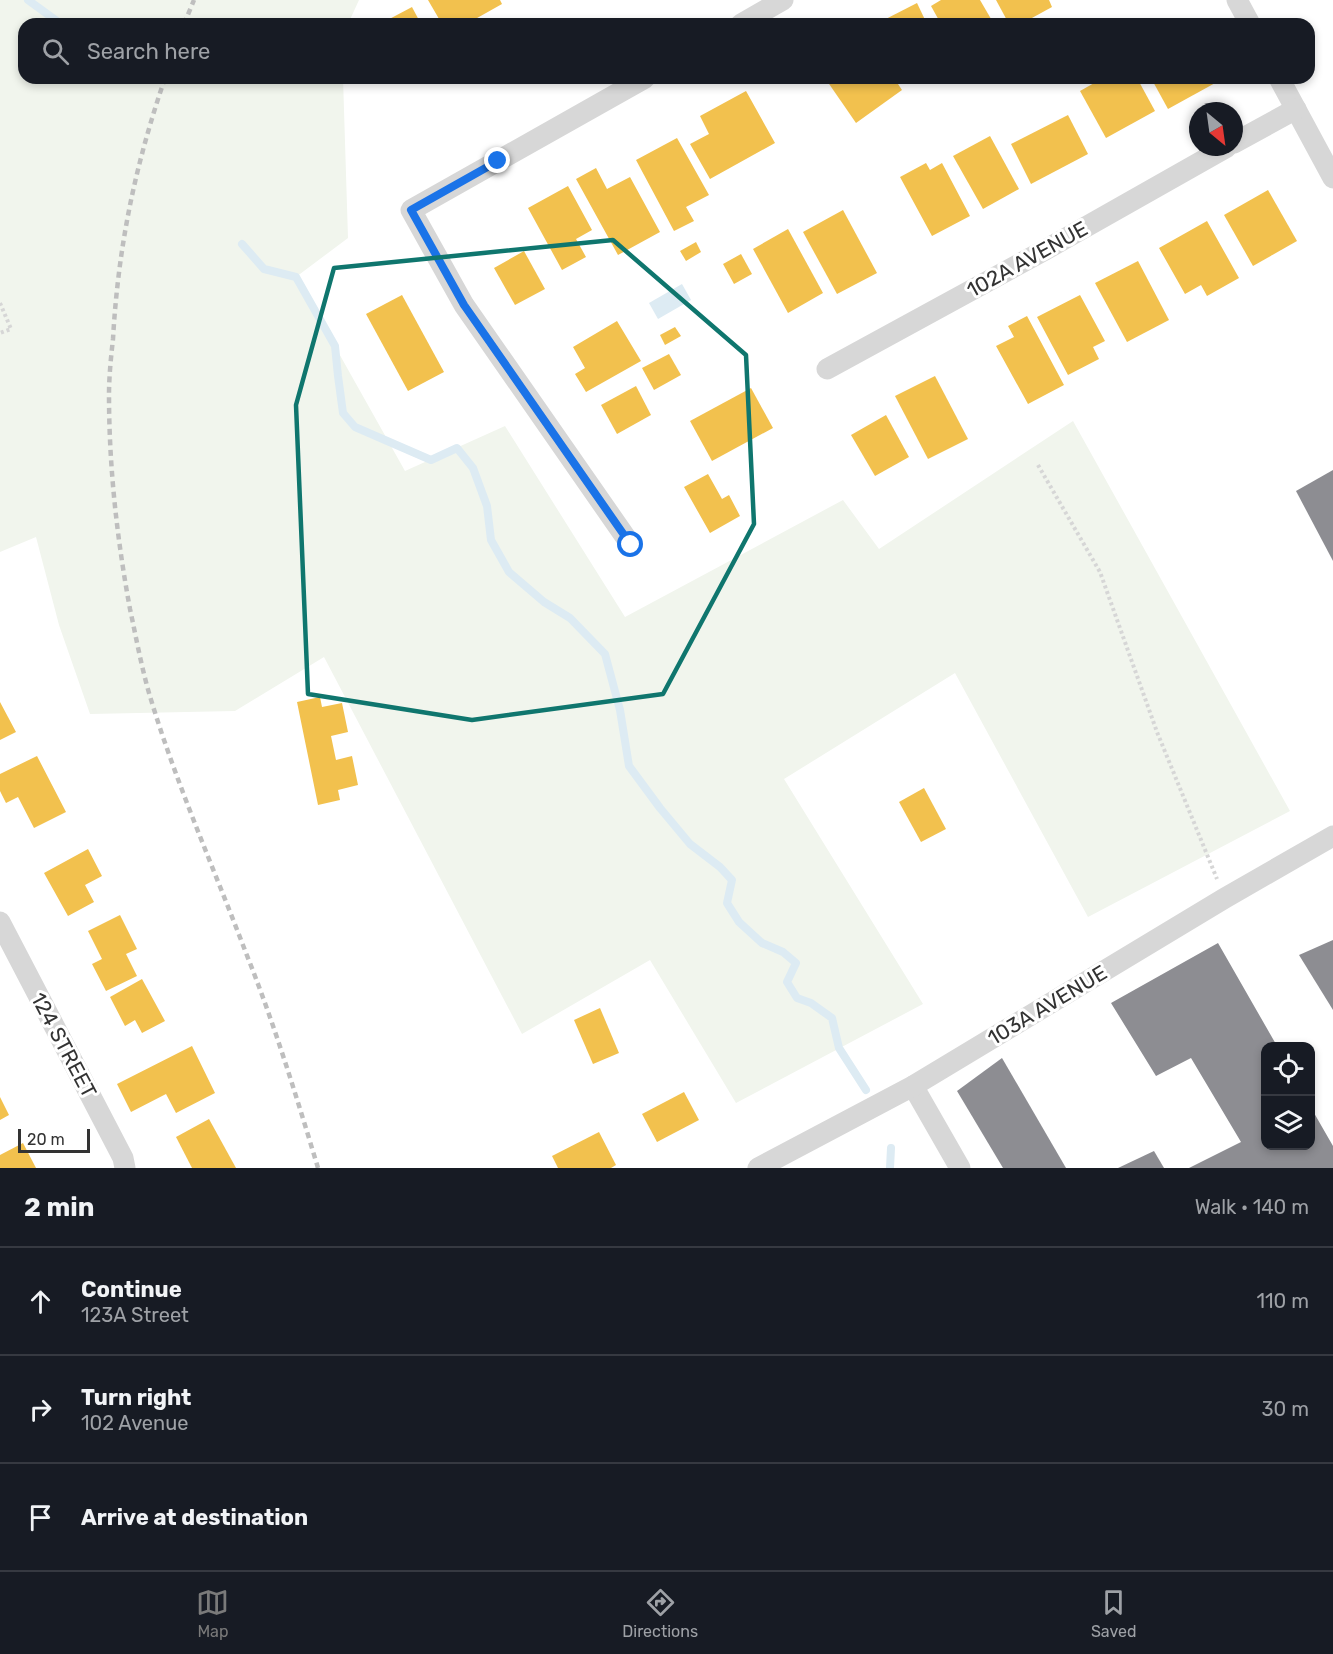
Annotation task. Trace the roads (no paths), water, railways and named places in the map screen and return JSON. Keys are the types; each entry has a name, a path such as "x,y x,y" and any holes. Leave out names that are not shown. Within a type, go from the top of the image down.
{"street":[{"path":"752,18 783,0"},
{"path":"1237,0 1247,18"},
{"path":"631,545 464,305 411,210 634,84"},
{"path":"1282,84 1333,178"},
{"path":"1243,138 1296,109"},
{"name":"102A AVENUE","path":"827,369 1211,156"},
{"name":"103A AVENUE","path":"758,1168 913,1086 1225,898 1333,836"},
{"name":"124 STREET","path":"0,922 123,1158 125,1168"},
{"path":"913,1086 960,1168"}],"waterway":[{"path":"28,0 53,18"},
{"path":"242,244 264,269 296,277 335,346 343,413 355,427 431,460 457,448 473,468 487,506 491,540 509,572 544,602 570,618 605,654 620,710 629,766 690,844 720,867 732,880 727,903 739,922 762,943 783,952 796,963 787,982 797,998 811,1003 832,1018 839,1048 866,1090"},
{"path":"890,1168 891,1148"}],"railway":[{"path":"186,18 194,0"},
{"path":"163,84 147,135 133,193 116,299 109,381 109,422 112,476 121,556 141,662 159,726 266,1006 318,1168"}]}
